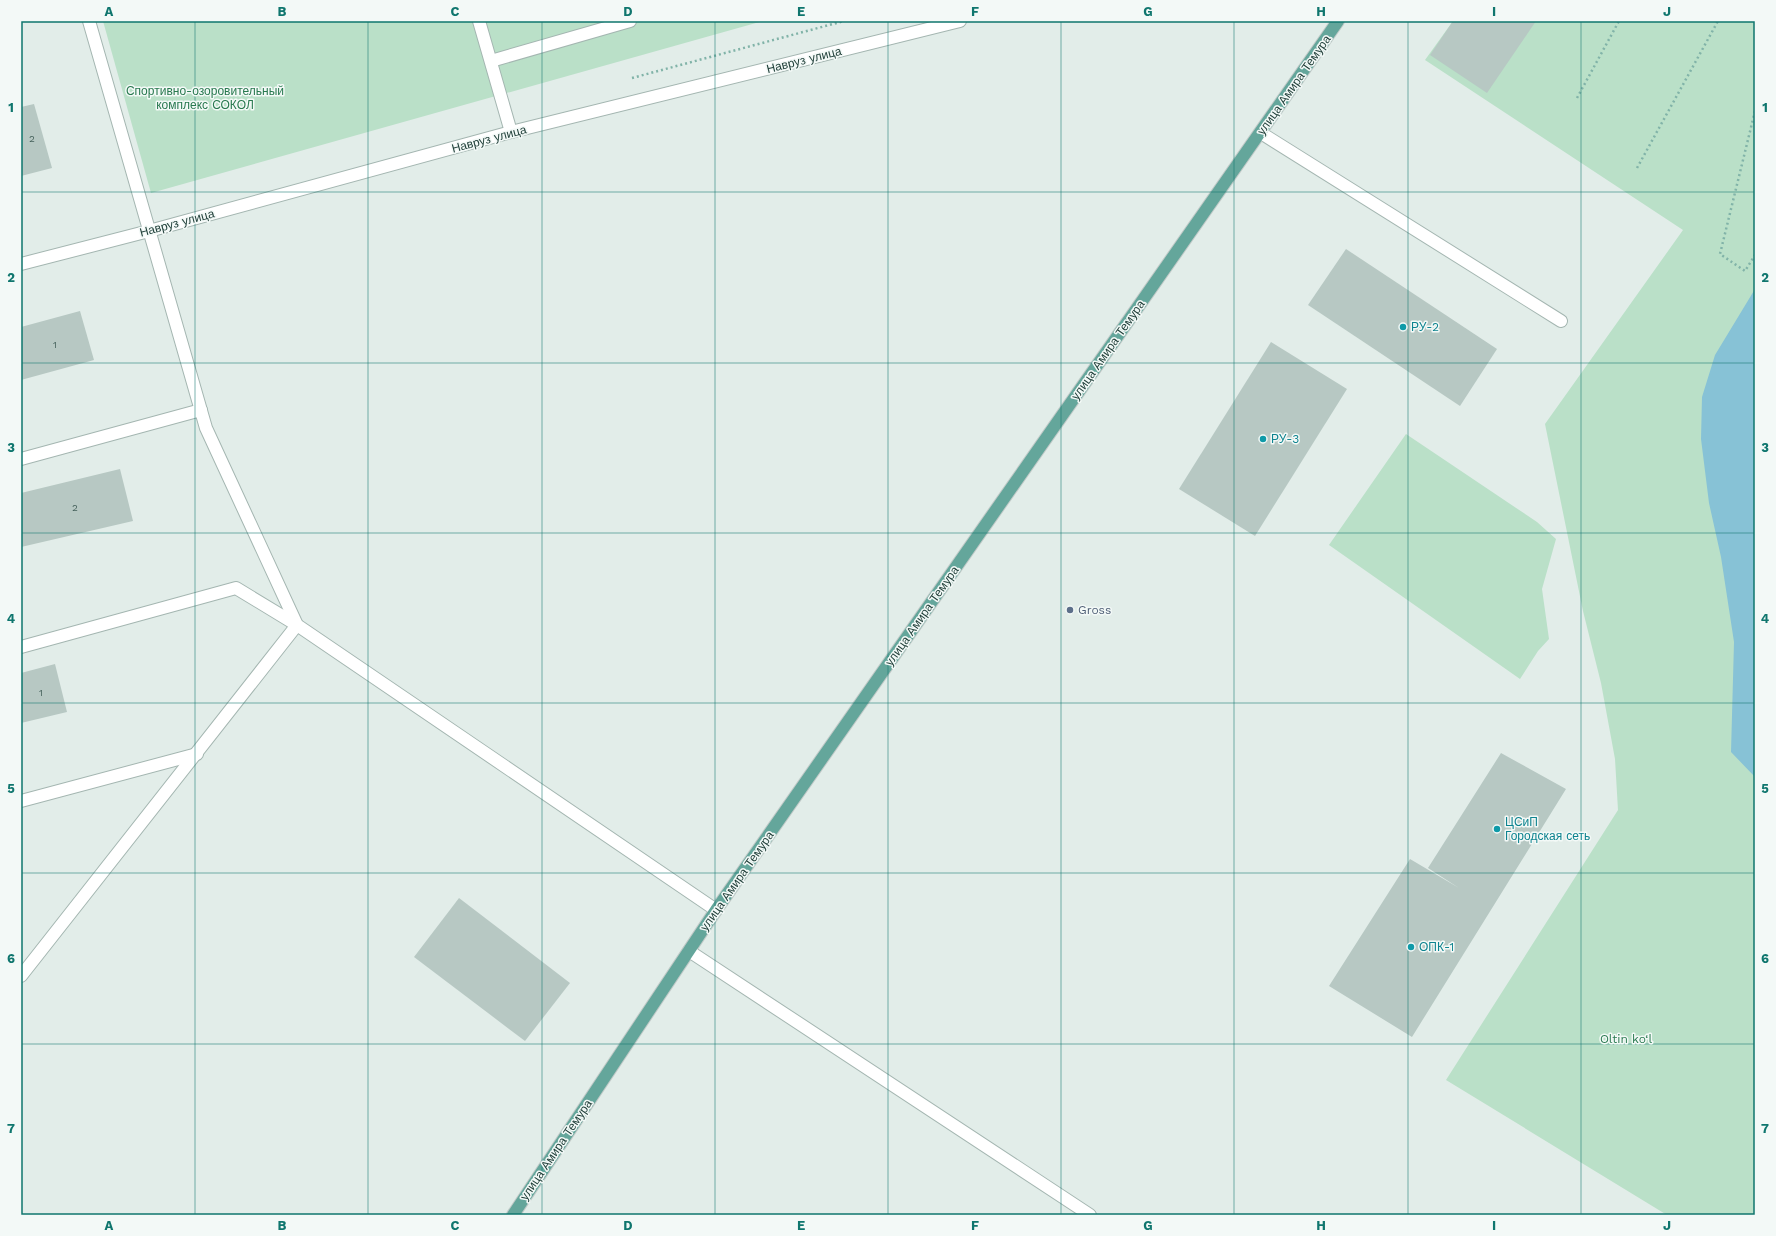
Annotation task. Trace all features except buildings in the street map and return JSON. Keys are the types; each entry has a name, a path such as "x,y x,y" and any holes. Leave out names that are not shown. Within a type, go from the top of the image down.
{"main road":[{"name":"улица Амира Темура","path":"513,1215 716,910 1338,21"}],"street":[{"path":"89,21 148,231 206,428 297,625"},
{"path":"479,21 512,132"},
{"path":"491,61 630,21"},
{"name":"Навруз улица","path":"21,264 512,132 960,21"},
{"path":"1261,133 1561,320"},
{"path":"21,459 201,410"},
{"path":"21,647 236,588 297,625 716,910"},
{"path":"21,976 297,625"},
{"path":"21,801 197,754"},
{"path":"689,951 1090,1215"}],"path":[{"path":"629,79 844,21"},
{"path":"1576,98 1619,21"},
{"path":"1637,168 1718,21"},
{"path":"1755,111 1720,254 1745,271 1755,255"}],"green space":[{"name":"Спортивно-озоровительный комплекс СОКОЛ","path":"103,21 763,21 151,193"},
{"name":"Oltin ko‘l","path":"1453,21 1755,21 1755,1215 1667,1215 1446,1080 1618,810 1615,759 1601,683 1583,611 1545,424 1683,230 1425,60"},
{"path":"1406,434 1537,522 1556,539 1542,589 1549,639 1538,651 1520,679 1329,545"}],"water":[{"path":"1755,289 1755,777 1731,752 1734,642 1721,557 1709,503 1701,439 1702,397 1715,355"}],"place":[{"name":"РУ-2","path":"1403,327"},
{"name":"РУ-3","path":"1263,439"},
{"name":"Gross","path":"1070,610"},
{"name":"ЦСиП Городская сеть","path":"1497,829"},
{"name":"ОПК-1","path":"1411,947"}]}
